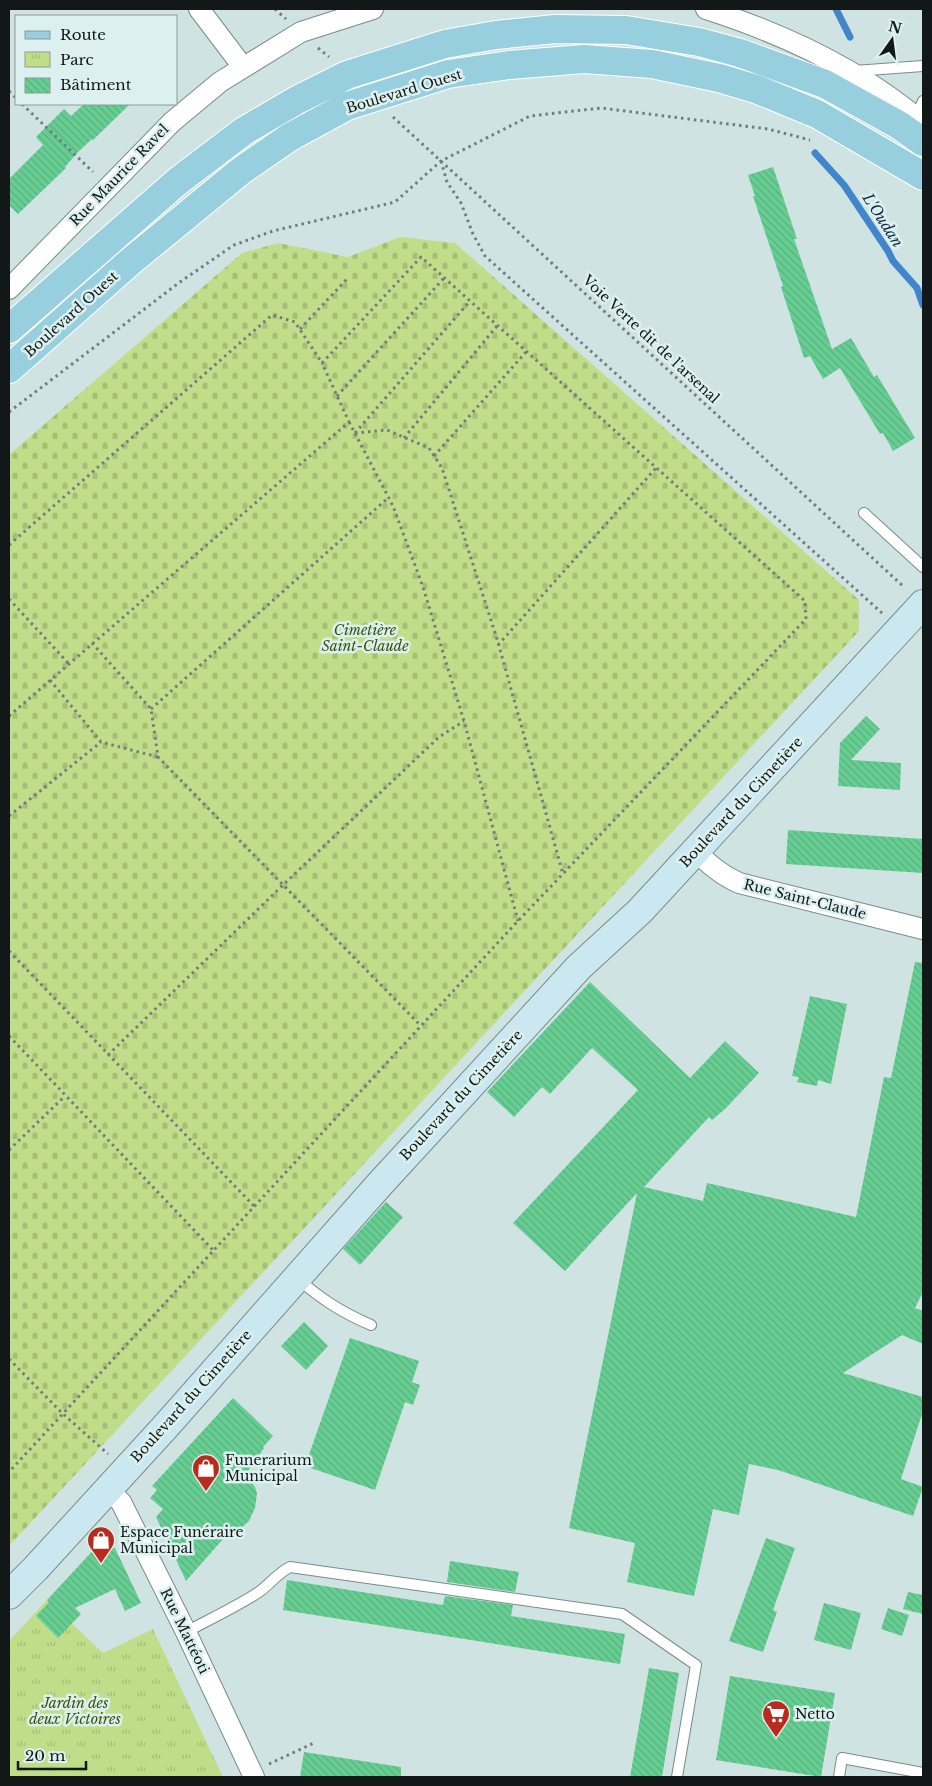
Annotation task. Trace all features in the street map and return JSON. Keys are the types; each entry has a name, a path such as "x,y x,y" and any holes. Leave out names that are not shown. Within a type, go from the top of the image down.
{"main road":[{"name":"Boulevard Ouest","path":"9,329 178,181 244,131 296,100 348,74 445,44 496,35 555,28 626,30 699,42 740,52 825,84 899,126 921,121"},
{"name":"Boulevard Ouest","path":"9,369 131,261 242,170 290,137 347,106 448,74 519,64 584,59 652,64 719,78 756,89 817,114 923,176"}],"street":[{"path":"199,9 243,67"},
{"name":"Rue Maurice Ravel","path":"9,289 172,122 220,82 301,32 372,9"},
{"path":"706,9 798,44 853,72 873,84 921,121"},
{"name":"Boulevard du Cimetière","path":"9,1595 36,1568 199,1389 296,1277 579,967 640,911 900,630 914,596"},
{"name":"Rue Saint-Claude","path":"695,851 711,867 727,878 739,883 923,929"},
{"name":"Rue Mattéoti","path":"116,1479 121,1502 186,1632 253,1775"}],"lane":[{"path":"853,72 923,66"},
{"path":"864,513 923,567"},
{"path":"296,1277 320,1298 348,1315 371,1325"},
{"path":"186,1632 250,1598 290,1567 622,1614 696,1665 677,1777"},
{"path":"839,1777 842,1758 923,1773"}],"path":[{"path":"23,105 108,186"},
{"path":"9,412 180,282 234,245 273,231 395,202 441,161 530,116 601,108 768,129 810,140"},
{"name":"Voie Verte dit de l'arsenal","path":"390,114 914,596"},
{"path":"441,161 448,182 461,203 473,234 485,256 900,630"},
{"path":"9,1472 518,921 806,619 805,602 421,257 322,363"},
{"path":"337,396 444,278"},
{"path":"300,329 347,279"},
{"path":"355,434 470,301"},
{"path":"9,545 272,315 295,322 322,363 349,422 388,498 423,587 464,721 518,921"},
{"path":"404,438 497,326"},
{"path":"434,456 526,352"},
{"path":"9,716 349,422"},
{"path":"355,434 387,430 429,448 442,468 498,645 563,874"},
{"path":"498,645 656,468"},
{"path":"151,708 388,498"},
{"path":"9,599 69,664"},
{"path":"92,643 151,708 158,757"},
{"path":"50,680 101,742 158,757 421,1026"},
{"path":"108,1054 282,884 439,737 464,721"},
{"path":"9,816 101,742"},
{"path":"9,951 254,1206"},
{"path":"9,1036 213,1250"},
{"path":"9,1150 66,1096"},
{"path":"9,1359 62,1413 116,1479"},
{"path":"253,1775 314,1743"}],"green space":[{"name":"Cimetière Saint-Claude","path":"400,237 455,243 859,600 859,631 9,1546 9,455 242,253 278,243 348,257"},
{"name":"Jardin des deux Victoires","path":"47,1600 103,1653 153,1629 223,1777 9,1777 9,1641"}],"building":[{"path":"83,105 129,105 78,152 66,168 18,214 9,205 9,179 43,145 36,137 64,109 71,116"},
{"path":"773,167 797,239 794,239 832,349 851,338 874,377 877,375 915,438 893,451 883,433 880,434 840,368 823,379 810,356 804,358 748,175"},
{"path":"866,716 880,729 851,760 901,763 900,790 838,786 840,743"},
{"path":"788,830 923,839 923,873 786,864"},
{"path":"915,962 923,963 923,1292 915,1308 923,1311 923,1344 902,1335 843,1373 923,1397 923,1411 901,1479 923,1487 913,1516 778,1470 749,1464 739,1515 713,1509 694,1596 627,1582 635,1543 569,1528 637,1193 565,1271 513,1223 638,1090 592,1048 550,1094 542,1087 514,1117 487,1092 590,982 690,1078 725,1041 759,1073 725,1109 712,1120 709,1117 644,1187 703,1201 707,1183 856,1217 884,1077 891,1078"},
{"path":"810,996 847,1004 831,1084 818,1080 817,1086 797,1082 799,1077 792,1076"},
{"path":"386,1202 403,1217 360,1265 343,1249"},
{"path":"304,1322 328,1346 306,1370 281,1346"},
{"path":"350,1338 419,1361 412,1382 420,1385 413,1405 405,1402 375,1490 305,1466"},
{"name":"Funerarium Municipal","path":"233,1398 273,1436 263,1447 246,1474 257,1493 255,1508 249,1521 239,1530 223,1539 186,1581 156,1517 163,1509 150,1498 157,1490 152,1486"},
{"path":"766,1538 795,1548 773,1610 777,1612 763,1652 729,1641"},
{"name":"Espace Funéraire Municipal","path":"98,1545 115,1548 141,1603 125,1611 115,1589 75,1608 81,1614 58,1638 36,1616 49,1602 47,1600"},
{"path":"450,1561 519,1572 515,1592 447,1582"},
{"path":"287,1580 443,1605 445,1596 513,1605 511,1616 625,1634 620,1664 283,1610"},
{"path":"908,1592 923,1595 923,1614 903,1609"},
{"path":"824,1603 861,1613 851,1650 814,1640"},
{"path":"888,1608 909,1615 902,1636 881,1629"},
{"path":"649,1668 679,1673 662,1777 630,1777"},
{"path":"730,1676 835,1693 821,1777 716,1760"},
{"path":"304,1752 401,1767 401,1777 300,1777"}],"waterway":[{"name":"L'Oudan","path":"836,9 850,37"},
{"name":"L'Oudan","path":"815,153 844,185 893,261 917,288 923,305"}],"place":[{"name":"Funerarium Municipal","path":"206,1492"},
{"name":"Espace Funéraire Municipal","path":"101,1564"},
{"name":"Netto","path":"776,1738"}]}
